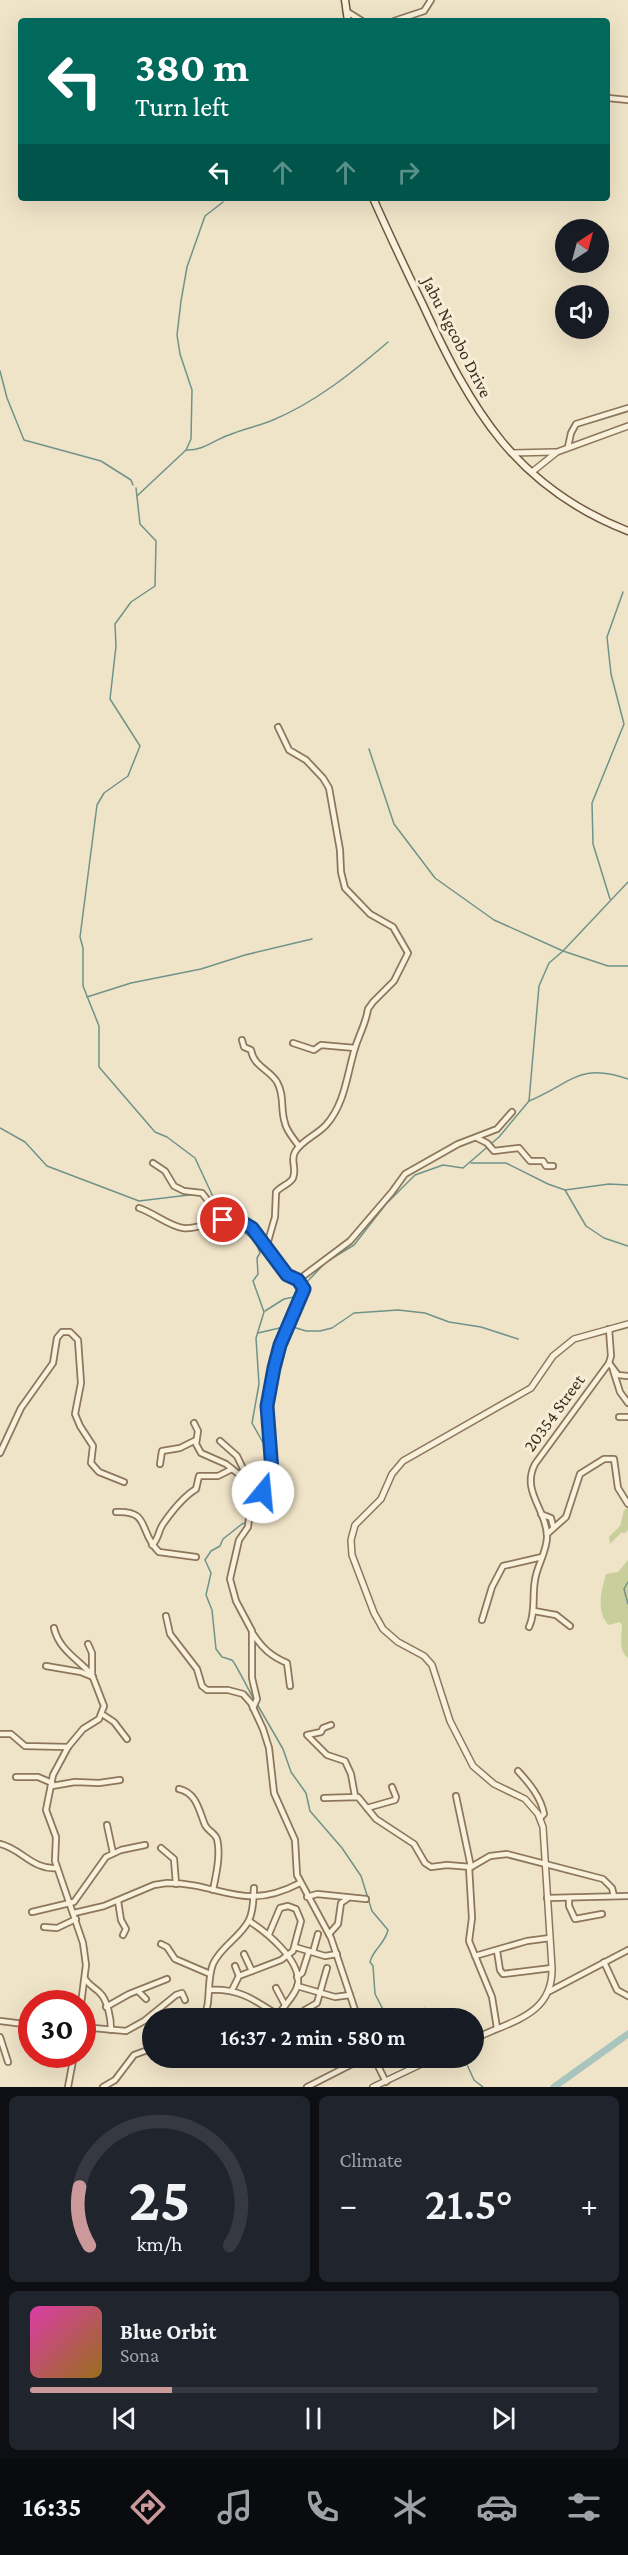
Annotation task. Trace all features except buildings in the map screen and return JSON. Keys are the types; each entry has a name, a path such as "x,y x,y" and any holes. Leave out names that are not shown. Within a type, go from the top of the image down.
{"main road":[{"path":"345,0 347,18"},
{"name":"Jabu Ngcobo Drive","path":"375,201 456,375 481,416 512,453 532,472 581,508 628,531"}],"street":[{"path":"403,18 424,11 431,0"},
{"path":"346,11 357,18"},
{"path":"610,98 628,100"},
{"path":"568,447 576,424 628,408"},
{"path":"532,472 557,452 628,426"},
{"path":"512,453 557,452"},
{"path":"267,1245 275,1217 275,1194 281,1186 293,1179 295,1169 292,1158 299,1146 319,1132 342,1099 355,1048 370,1006 394,981 408,953 393,927 370,914 345,888 329,788 309,762 289,750 278,727"},
{"path":"242,1040 244,1047 251,1050 256,1064 276,1081 283,1103 285,1124 295,1136 299,1146"},
{"path":"293,1043 314,1050 321,1045 355,1048"},
{"path":"290,1686 286,1663 267,1653 252,1631 236,1602 230,1579 239,1540 248,1527 249,1518 269,1475 267,1400 277,1355 300,1300 301,1284 350,1241 405,1174 450,1148 496,1129 512,1112"},
{"path":"474,1138 481,1139 494,1151 519,1148 530,1161 543,1161 546,1166 553,1166"},
{"path":"153,1163 165,1171 174,1186 184,1191 202,1193 219,1218 252,1228 267,1245 287,1275 301,1284"},
{"path":"139,1208 154,1212 172,1225 183,1228 211,1223 221,1225 229,1221"},
{"path":"484,2034 536,2009 544,2002 550,1991 552,1968 543,1827 532,1804 494,1784 473,1766 450,1721 432,1665 420,1652 392,1637 378,1622 352,1555 351,1537 358,1520 384,1496 392,1474 402,1461 531,1388 553,1356 574,1339 628,1324"},
{"path":"609,1329 611,1356 609,1363 620,1392 628,1403"},
{"path":"0,1453 21,1408 54,1360 57,1338 62,1332 70,1332 78,1340 81,1374 75,1414 80,1426 93,1444 91,1463 99,1472 124,1482"},
{"name":"20354 Street","path":"547,1534 531,1491 532,1469 609,1363"},
{"path":"613,1370 618,1375 628,1376"},
{"path":"618,1417 628,1417"},
{"path":"194,1423 198,1431 196,1440 201,1453 220,1461 262,1493"},
{"path":"160,1464 162,1451 180,1448 196,1440"},
{"path":"220,1441 237,1456 248,1481"},
{"path":"530,1627 534,1611 534,1582 547,1534 553,1526 566,1517 580,1474 608,1458 614,1459 618,1488 628,1504"},
{"path":"152,1545 156,1542 163,1524 183,1499 196,1490 199,1476 218,1476 232,1469"},
{"path":"116,1512 133,1512 138,1515 152,1545 162,1553 196,1557"},
{"path":"541,1514 551,1518 553,1526"},
{"path":"482,1620 492,1587 503,1566 542,1557"},
{"path":"534,1611 556,1616 570,1626"},
{"path":"166,1616 170,1634 197,1669 202,1686 207,1690 240,1692 254,1707 267,1737 276,1799 295,1840 296,1865 300,1883 329,1934 354,2008"},
{"path":"54,1628 59,1645 80,1661 93,1676"},
{"path":"252,1631 252,1678 257,1699 254,1707"},
{"path":"83,1990 85,1979 83,1943 57,1868 56,1837 46,1810 53,1775 68,1747 82,1729 99,1719 102,1714 104,1706 93,1676 92,1653 88,1644"},
{"path":"46,1666 93,1676"},
{"path":"102,1714 114,1722 127,1739"},
{"path":"331,1725 323,1728 321,1732 307,1735 327,1755 345,1761 351,1774 355,1796"},
{"path":"0,1734 11,1734 25,1746 68,1747"},
{"path":"518,1771 531,1784 543,1809 544,1814 540,1818"},
{"path":"16,1777 38,1777 52,1784 120,1780"},
{"path":"367,1808 395,1800 392,1787"},
{"path":"179,1789 185,1791 198,1804 206,1825 216,1838 217,1864 213,1890"},
{"path":"324,1798 355,1796 359,1798 380,1822 414,1844 428,1866 470,1867 484,1858 500,1854 544,1863 604,1880 612,1888 614,1896"},
{"path":"456,1796 470,1867 472,1918 469,1936 492,1997 497,2028"},
{"path":"107,1825 112,1853"},
{"path":"0,1844 18,1850 33,1863 47,1869 57,1868"},
{"path":"32,1912 79,1898 102,1863 112,1853 145,1845"},
{"path":"161,1848 174,1859 176,1884"},
{"path":"146,1882 154,1885"},
{"path":"74,1912 118,1901 154,1885 176,1884 254,1898 282,1893 300,1883"},
{"path":"205,2008 210,1974 217,1958 249,1921 254,1888"},
{"path":"307,1897 317,1893 349,1899 366,1899"},
{"path":"547,1898 628,1896"},
{"path":"569,1898 569,1906 574,1919 602,1914"},
{"path":"329,1934 337,1926 341,1903 349,1899"},
{"path":"118,1901 121,1920 126,1929 123,1935"},
{"path":"232,1990 239,1976 286,1956 295,1947 301,1921 296,1909 284,1906 278,1912 269,1934"},
{"path":"44,1927 57,1929 76,1919"},
{"path":"249,1921 269,1934 286,1956 297,1977 297,1986 283,2008"},
{"path":"337,1926 344,1927"},
{"path":"297,1977 302,1973 318,1934"},
{"path":"475,1956 526,1941 550,1938"},
{"path":"161,1944 176,1959 210,1974"},
{"path":"295,1947 330,1956 337,1954"},
{"path":"497,1950 500,1970 503,1974 552,1968"},
{"path":"550,1991 628,1950"},
{"path":"244,1954 252,1971"},
{"path":"604,1962 617,1990 628,1996"},
{"path":"235,1966 239,1976"},
{"path":"336,1973 342,1967"},
{"path":"308,2008 317,2003 327,1968"},
{"path":"85,1979 93,1990 99,1992 106,2007 111,2030"},
{"path":"106,2007 167,1979"},
{"path":"297,1986 342,1997 350,1995"},
{"path":"276,1988 285,2005"},
{"path":"209,1990 232,1990 249,1996 267,2008"},
{"path":"138,1991 146,1999"},
{"path":"96,2029 126,2031 181,1993 185,2000"},
{"path":"0,2021 18,2023"},
{"path":"0,2037 8,2062"},
{"path":"103,2087 116,2080 134,2055 142,2052"},
{"path":"69,2087 72,2068"},
{"path":"308,2087 342,2068"},
{"path":"379,2068 386,2082"},
{"path":"373,2087 410,2068"}],"green space":[{"path":"628,1508 628,1530 624,1534 622,1532 610,1544 609,1537 620,1526 624,1510"},
{"path":"628,1560 628,1658 622,1647 622,1625 620,1622 609,1625 602,1614 601,1600 606,1574 618,1572"}],"waterway":[{"path":"137,496 186,450 191,439 192,390 180,354 177,335 181,301 187,267 205,216 223,202"},
{"path":"186,450 203,447 289,413 334,386 388,342"},
{"path":"0,371 7,398 24,440 101,461 131,480 133,485"},
{"path":"136,488 140,524 156,541 155,586 131,602 115,624 116,646 110,699 140,746 128,776 104,793 97,805 80,937 83,948 83,986 99,1026 99,1067 155,1132 167,1137 195,1158 222,1216 226,1218"},
{"path":"610,899 593,844 592,803 624,724 611,674 607,637 623,592"},
{"path":"369,749 394,824 435,878 494,920 563,951 608,966 628,966"},
{"path":"304,1285 326,1262 354,1245 386,1204 415,1175 443,1165 463,1168 499,1137 529,1101 539,986 549,963 628,882"},
{"path":"87,997 131,983 201,969 245,955 312,939"},
{"path":"529,1101 586,1074 611,1074 628,1079"},
{"path":"0,1128 25,1142 47,1166 139,1201 197,1194"},
{"path":"471,1163 506,1163 565,1190 609,1184 628,1185"},
{"path":"565,1190 586,1226 604,1238 628,1246"},
{"path":"230,1221 255,1241 260,1253 257,1258 258,1274 253,1281 264,1312 256,1338 259,1384 252,1423 266,1448 268,1475"},
{"path":"265,1311 284,1299 294,1297 300,1288"},
{"path":"293,1327 306,1331 320,1331 332,1328 354,1313 398,1310 425,1313 449,1322 481,1327 518,1339"},
{"path":"258,1333 288,1326"},
{"path":"254,1700 232,1660 222,1657 216,1649 212,1610 206,1595 211,1573 205,1560 211,1551 220,1546 223,1539 242,1524 273,1514 271,1479"},
{"path":"628,1582 624,1589 628,1604"},
{"path":"257,1704 283,1749 291,1772 306,1793 310,1811 342,1848 361,1876 372,1911 388,1930 370,1962 373,1966 375,1994 382,2008"},
{"path":"554,2087 628,2034"},
{"path":"469,2068 474,2080 483,2087"}],"route":[{"path":"223,1220 229,1222 238,1220 252,1228 267,1245 287,1275 298,1280 304,1289 280,1345 274,1368 267,1406 272,1471 267,1477 263,1492"}]}
